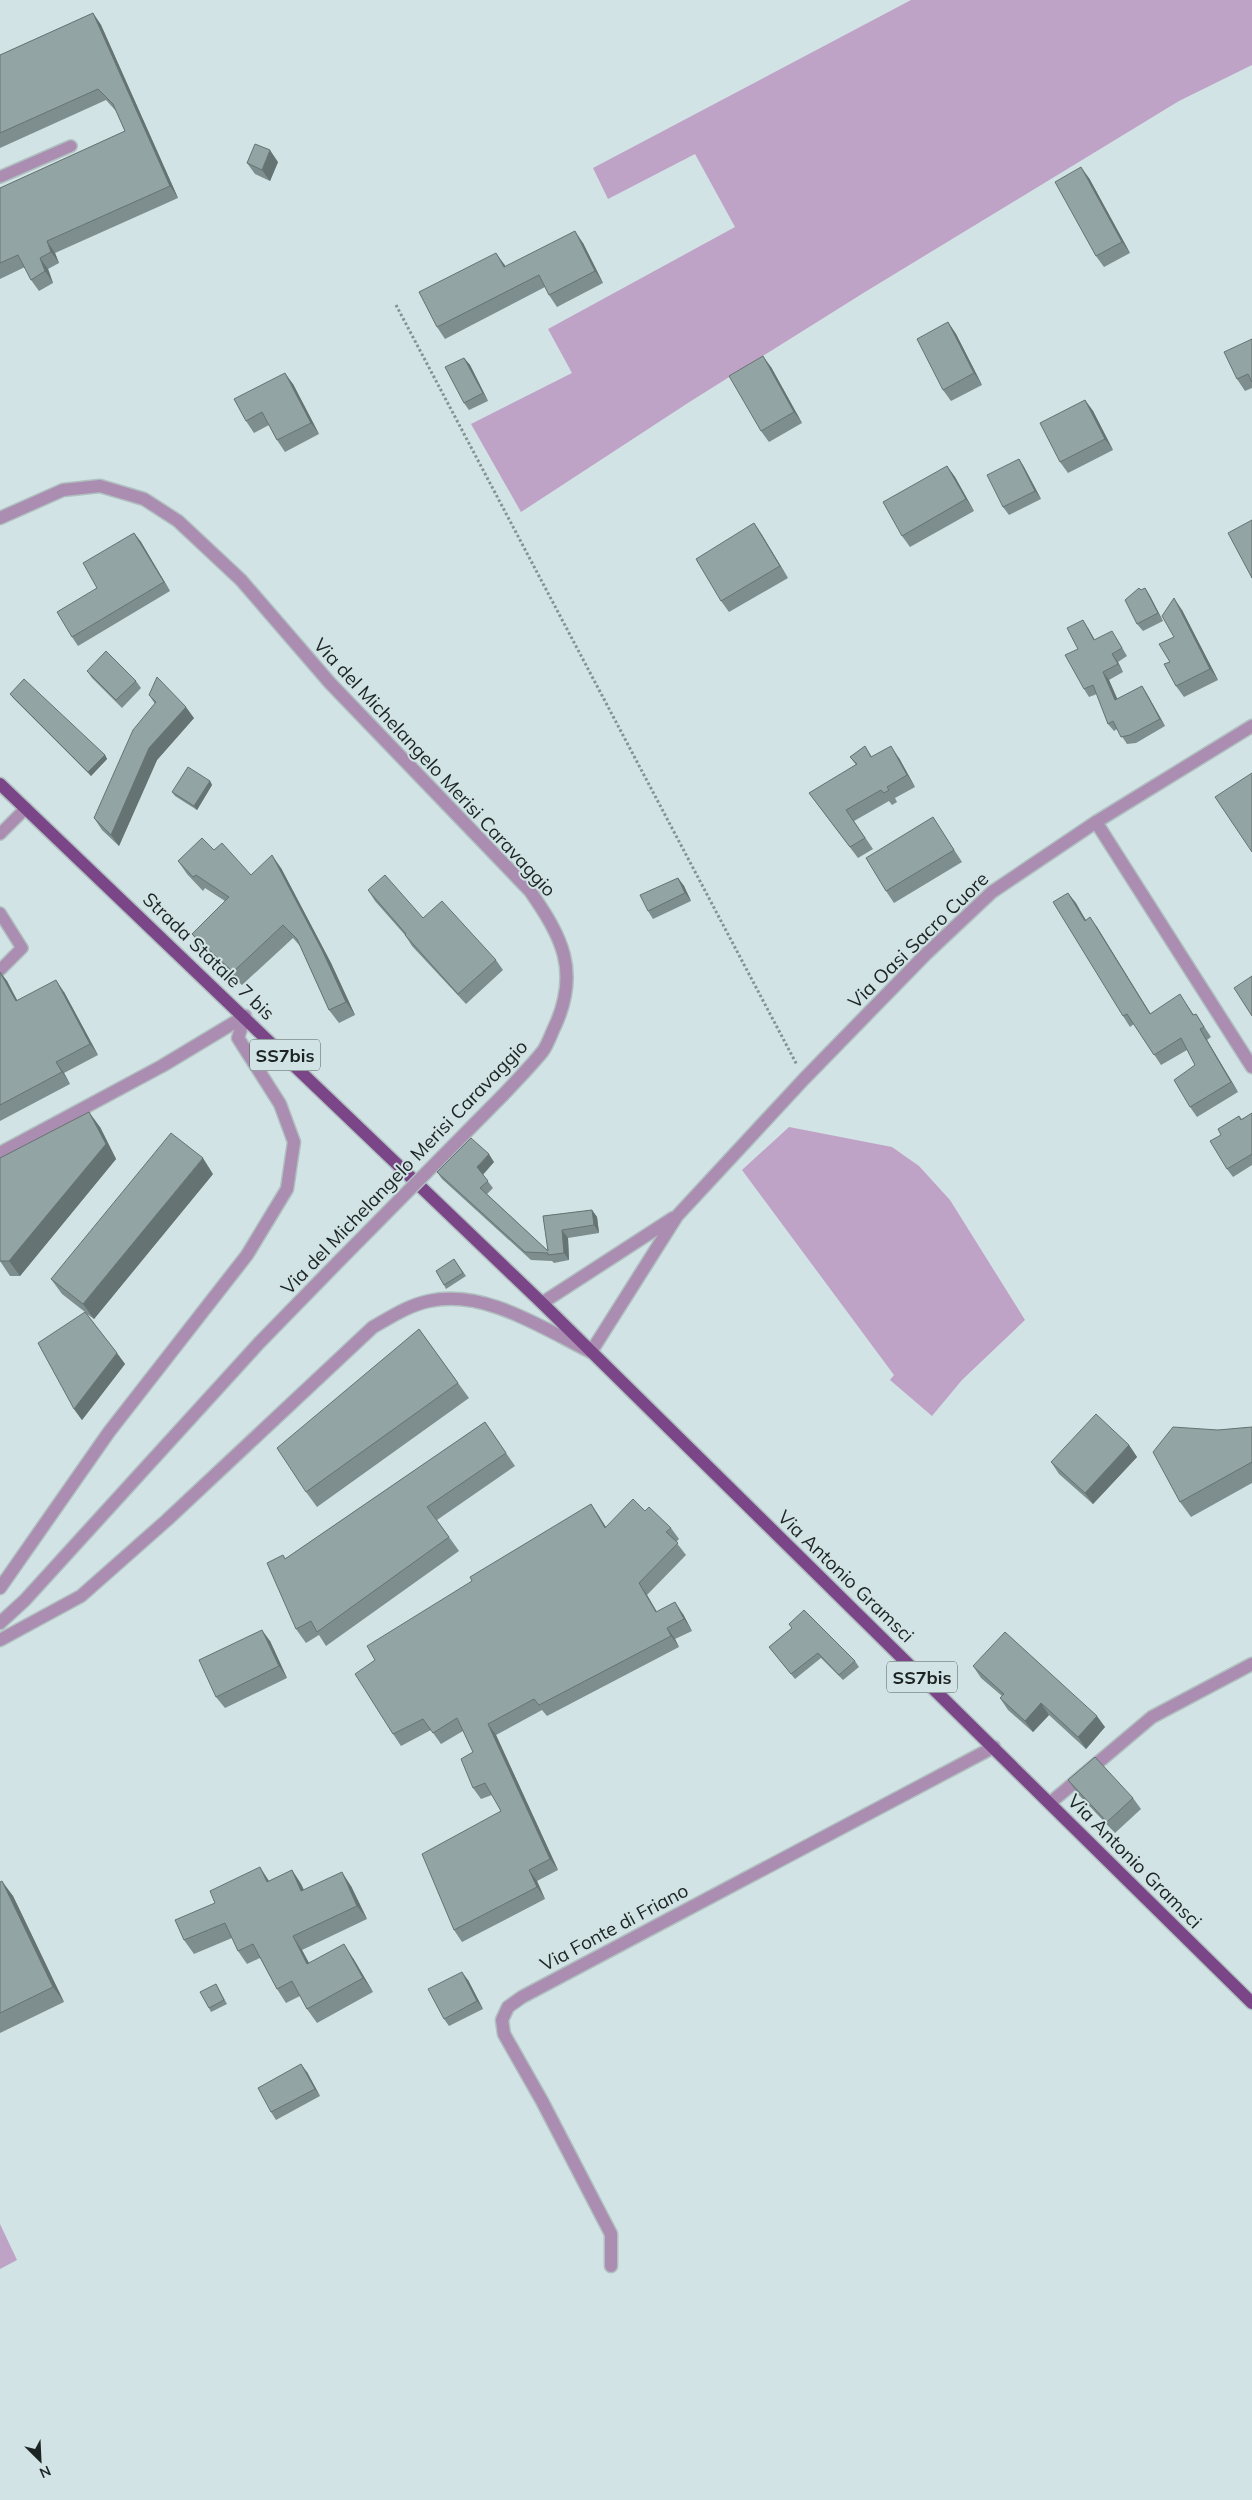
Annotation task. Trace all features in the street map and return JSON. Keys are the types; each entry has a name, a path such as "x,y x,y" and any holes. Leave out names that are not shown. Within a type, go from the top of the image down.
{"main road":[{"name":"Strada Statale 7 bis","path":"0,784 245,1016 542,1304"},
{"name":"Via Antonio Gramsci","path":"542,1304 1252,2003"}],"street":[{"name":"Via del Michelangelo Merisi Caravaggio","path":"0,518 63,490 100,486 144,499 178,521 241,580 330,683 530,891 551,922 565,956 568,985 560,1016 544,1049 504,1094 239,1364 25,1600 0,1623"},
{"name":"Via Oasi Sacro Cuore","path":"591,1352 677,1216 804,1079 925,955 992,892 1096,822 1252,726"},
{"path":"1096,822 1252,1067"},
{"path":"0,1153 162,1066 245,1016"},
{"path":"0,1588 109,1432 248,1255 287,1189 294,1142 280,1104 238,1038 245,1016"},
{"name":"Via Oasi Sacro Cuore","path":"542,1304 677,1216"},
{"path":"0,1640 81,1596 167,1520 373,1327 400,1311 429,1301 463,1299 493,1306 591,1352"},
{"path":"1050,1803 1152,1718 1252,1664"},
{"name":"Via Fonte di Friano","path":"611,2266 611,2234 542,2101 504,2034 502,2020 508,2007 522,1997 994,1748"}],"lane":[{"path":"0,177 71,146"},
{"path":"0,834 26,808"},
{"path":"0,912 22,948 0,970"}],"path":[{"path":"396,305 804,1079"}],"shaded area":[{"path":"911,0 1252,0 1252,65 1179,101 865,292 691,401 521,512 471,424 572,373 548,329 735,227 695,154 608,199 593,168"},
{"path":"789,1127 892,1147 919,1166 950,1200 1025,1320 962,1380 932,1416 890,1380 894,1375 742,1170"},
{"path":"0,2224 17,2260 0,2269"}],"building":[{"path":"93,13 170,186 47,241 51,252 40,258 45,271 31,280 18,255 0,263 0,188 125,131 113,104 98,89 0,133 0,55"},
{"path":"255,144 270,150 262,170 247,163"},
{"path":"1081,167 1122,242 1096,256 1055,182"},
{"path":"575,231 595,271 549,295 539,275 437,327 419,292 496,253 504,267"},
{"path":"948,322 974,373 943,390 917,339"},
{"path":"1252,339 1252,382 1248,374 1237,379 1224,352"},
{"path":"763,356 794,412 761,431 729,376"},
{"path":"464,358 483,393 464,403 445,367"},
{"path":"285,373 311,423 277,440 262,412 246,421 234,399"},
{"path":"1085,400 1105,439 1060,462 1040,423"},
{"path":"1019,459 1035,491 1003,507 987,475"},
{"path":"947,466 966,499 902,536 883,502"},
{"path":"1252,520 1252,578 1228,533"},
{"path":"754,523 780,566 721,601 696,559"},
{"path":"134,533 164,582 72,637 57,612 97,588 83,563"},
{"path":"1139,588 1141,590 1145,588 1158,613 1137,624 1125,600"},
{"path":"1174,598 1210,669 1176,686 1164,664 1170,662 1159,644 1174,637 1162,616"},
{"path":"1083,620 1094,640 1112,631 1122,648 1112,654 1118,664 1103,672 1115,700 1142,686 1160,719 1130,735 1121,737 1113,721 1108,724 1093,685 1084,689 1065,655 1078,649 1067,628"},
{"path":"106,651 136,681 116,700 87,671"},
{"path":"157,677 186,707 149,748 111,835 94,818 133,730 156,702 149,695"},
{"path":"24,679 105,755 88,772 10,694"},
{"path":"865,746 871,757 891,746 907,775 887,787 889,790 884,793 881,790 846,810 865,838 850,847 809,793 857,764 850,757"},
{"path":"188,767 210,781 194,806 172,792"},
{"path":"1252,773 1252,852 1215,797"},
{"path":"933,817 954,850 886,891 866,858"},
{"path":"202,838 214,850 222,843 251,875 272,855 322,950 346,1002 329,1010 297,939 283,925 233,972 192,934 229,897 196,875 193,877 178,861"},
{"path":"385,875 423,918 442,901 496,960 458,994 368,890"},
{"path":"678,878 685,893 648,911 640,895"},
{"path":"1068,893 1085,921 1090,917 1150,1014 1180,994 1193,1015 1196,1014 1204,1027 1200,1029 1231,1082 1190,1107 1174,1080 1195,1065 1181,1038 1154,1055 1127,1014 1123,1016 1053,902"},
{"path":"0,972 16,1001 56,980 90,1044 56,1062 62,1072 0,1105"},
{"path":"1252,976 1252,1016 1234,988"},
{"path":"89,1112 106,1144 9,1261 0,1261 0,1158"},
{"path":"1252,1113 1252,1154 1227,1169 1210,1141 1221,1135 1218,1129 1239,1116 1241,1120"},
{"path":"171,1133 203,1158 83,1304 51,1279"},
{"path":"471,1138 489,1154 477,1167 488,1181 480,1188 548,1251 543,1216 592,1210 594,1225 562,1230 564,1253 548,1255 548,1253 525,1252 437,1172"},
{"path":"454,1259 463,1273 444,1285 436,1271"},
{"path":"85,1312 117,1353 74,1409 38,1343"},
{"path":"419,1329 458,1383 306,1492 277,1448"},
{"path":"1096,1414 1129,1445 1085,1493 1051,1462"},
{"path":"485,1422 506,1453 427,1507 449,1537 317,1632 311,1621 296,1629 267,1563 283,1555 285,1559"},
{"path":"1173,1427 1218,1430 1252,1427 1252,1462 1180,1502 1153,1452"},
{"path":"633,1499 645,1511 649,1507 671,1528 666,1532 678,1543 639,1583 656,1612 675,1602 684,1619 667,1628 671,1636 539,1705 534,1699 488,1724 550,1859 529,1870 537,1887 454,1930 422,1854 501,1811 485,1783 473,1788 461,1759 473,1752 457,1718 433,1733 423,1719 393,1734 355,1674 375,1660 367,1646 472,1581 470,1577 591,1504 605,1528"},
{"path":"804,1610 855,1661 839,1675 818,1653 791,1674 769,1647 792,1628 789,1624"},
{"path":"262,1630 279,1666 216,1697 199,1660"},
{"path":"1005,1632 1097,1716 1078,1737 1041,1703 1025,1721 1000,1698 1004,1694 973,1666"},
{"path":"1095,1757 1133,1798 1107,1822 1068,1780"},
{"path":"260,1867 267,1882 292,1870 301,1891 342,1872 357,1906 293,1936 307,1964 344,1944 363,1978 307,2009 292,1981 277,1989 253,1944 238,1951 225,1923 184,1940 175,1920 215,1903 210,1891"},
{"path":"2,1881 53,1987 0,2013 0,1882"},
{"path":"462,1972 477,2001 444,2019 428,1989"},
{"path":"216,1984 224,2000 209,2008 200,1992"},
{"path":"301,2064 315,2089 271,2112 258,2088"}]}
